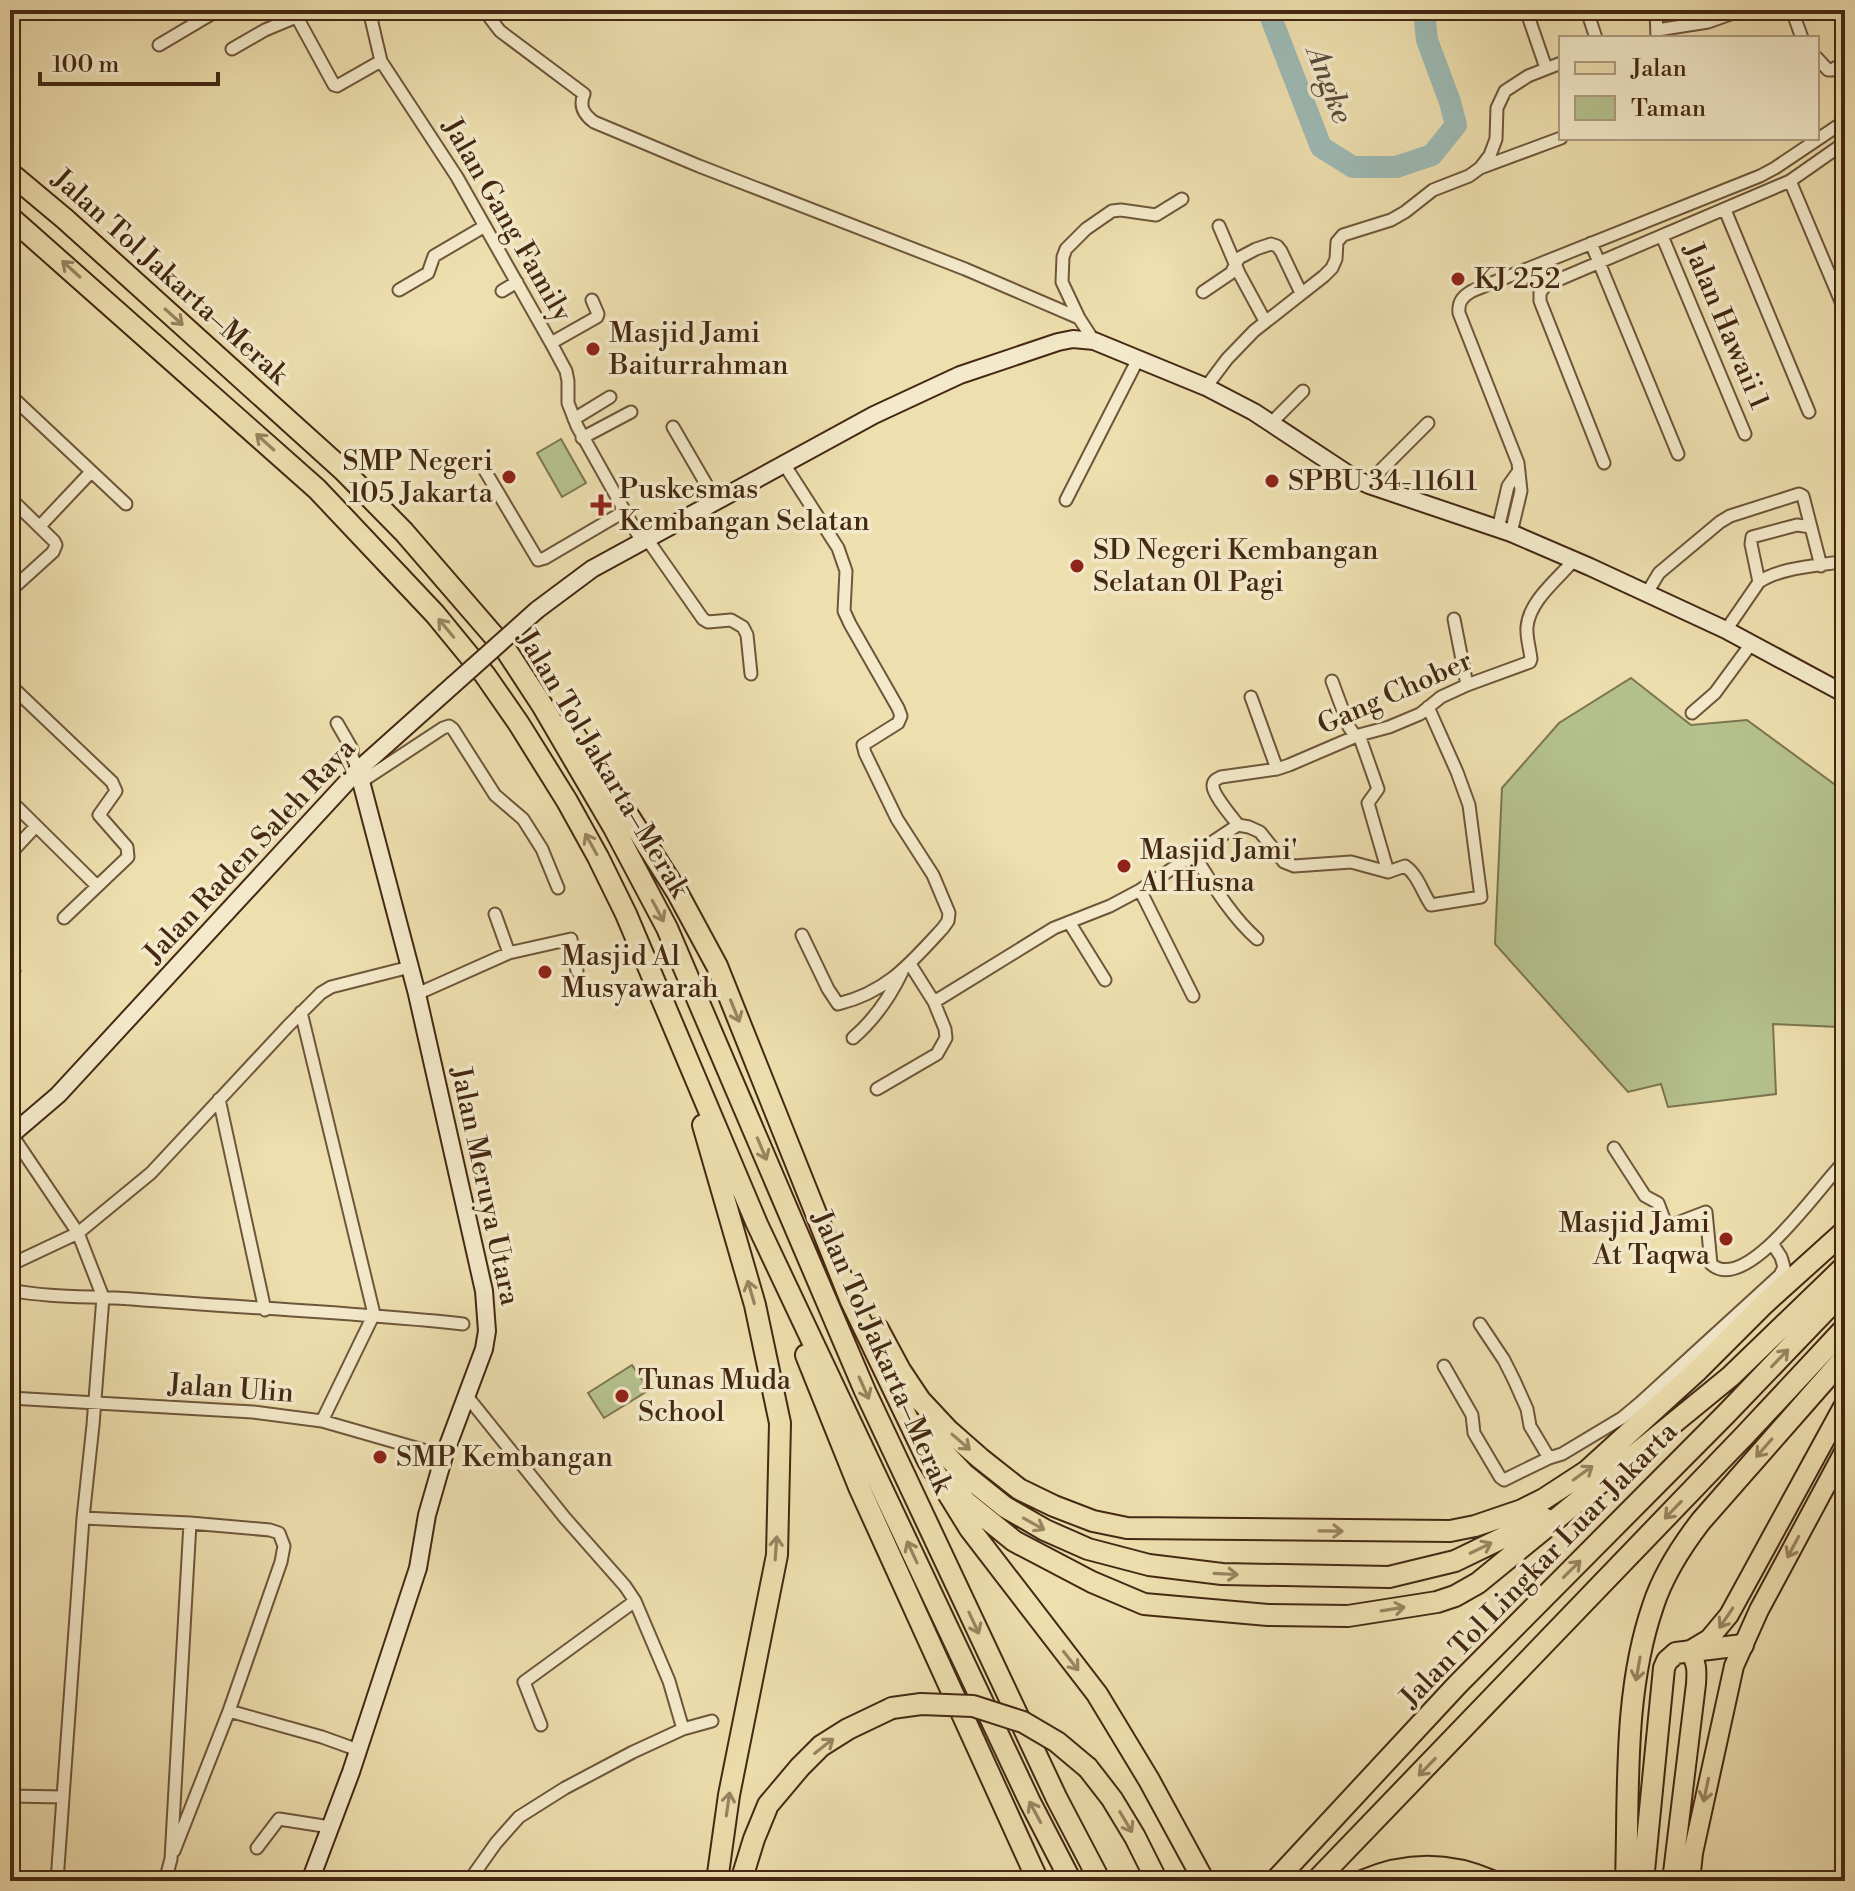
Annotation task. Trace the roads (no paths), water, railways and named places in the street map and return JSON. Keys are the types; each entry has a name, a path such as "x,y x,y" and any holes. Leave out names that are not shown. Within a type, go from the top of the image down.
{"highway":[{"name":"Jalan Tol Jakarta–Merak","path":"10,173 343,470 404,532 506,650 542,705 614,828 667,928 865,1391 1057,1799 1100,1881"},
{"name":"Jalan Tol Jakarta–Merak","path":"10,217 317,489 435,614 485,675 519,724 567,801 626,914 757,1224 1030,1802 1071,1881"},
{"path":"506,650 570,728 677,892 717,966 851,1301 928,1461 970,1529 1097,1694 1149,1780 1204,1881"},
{"path":"686,1058 755,1305 780,1423 777,1555 729,1795 717,1881"},
{"path":"757,1224 819,1391 859,1487 1038,1881"},
{"path":"826,1239 920,1400 981,1459 1019,1489 1054,1506 1093,1521 1127,1528 1450,1531 1522,1510 1587,1471 1845,1231"},
{"path":"928,1461 966,1502 1014,1541 1124,1597 1144,1604 1268,1615 1348,1616 1437,1602 1478,1583 1731,1376 1845,1266"},
{"name":"Jalan Tol Lingkar Luar Jakarta","path":"1275,1881 1458,1684 1845,1290"},
{"name":"Jalan Tol Lingkar Luar Jakarta","path":"1316,1881 1845,1328"},
{"path":"1626,1881 1630,1758 1638,1669 1653,1606 1664,1579 1684,1542 1701,1521 1845,1357"},
{"path":"896,1396 948,1459 1005,1507 1045,1530 1088,1549 1149,1565 1222,1574 1389,1577 1455,1561 1541,1519 1562,1514"},
{"path":"1643,1881 1664,1668 1676,1653 1743,1645"},
{"path":"741,1881 768,1805 821,1746 892,1708 921,1704 973,1706 1023,1722 1057,1742 1088,1768 1112,1799 1157,1881"},
{"path":"1362,1881 1389,1871 1432,1866 1467,1871 1492,1881"}],"main road":[{"name":"Jalan Raden Saleh Raya","path":"11,1136 58,1095 359,776 453,685 537,610 592,569 874,415 960,375 1066,341 1094,341"},
{"path":"1094,341 1206,387 1272,422 1331,464 1369,485 1504,531 1574,560 1726,630 1845,694"},
{"name":"Jalan Meruya Utara","path":"310,1881 358,1750 418,1568 429,1506 484,1349 487,1331 484,1291 417,994 359,776"},
{"path":"1672,1881 1695,1694 1697,1666 1689,1651 1709,1639 1729,1615 1845,1403"},
{"path":"1690,1881 1693,1853 1734,1666 1759,1610 1844,1452"},
{"path":"1695,1694 1725,1703"}],"street":[{"path":"159,45 218,10"},
{"path":"232,49 295,14 313,10"},
{"name":"Jalan Gang Family","path":"369,10 381,61 420,118 485,226 566,371 568,403 582,438 625,511 703,619 708,622 731,620 745,630 751,674"},
{"path":"488,10 500,31 584,94 582,111 594,122 965,269 1079,318"},
{"path":"1526,10 1546,68"},
{"path":"1656,10 1657,34 1742,10"},
{"path":"1788,10 1794,16 1798,36"},
{"path":"1587,11 1595,36"},
{"path":"295,14 334,85 381,61"},
{"path":"1819,61 1828,70 1845,62"},
{"path":"1480,168 1490,155 1496,139 1497,108 1505,91 1528,76 1559,64"},
{"path":"1819,138 1845,121"},
{"path":"1206,387 1227,359 1265,321 1332,268 1337,242 1343,235 1391,220 1433,190 1469,176 1480,168 1559,139"},
{"path":"1604,463 1540,301 1540,293 1546,285 1594,253 1760,176 1817,140"},
{"path":"1504,531 1508,486 1518,472 1518,463 1459,313 1459,304 1464,296 1594,253 1662,236 1790,181 1845,144"},
{"path":"1790,181 1845,311"},
{"path":"1094,341 1062,282 1066,249 1112,211 1156,215 1182,199"},
{"path":"1725,210 1809,412"},
{"path":"399,290 428,273 434,256 485,226"},
{"path":"1219,226 1265,321"},
{"name":"Jalan Hawaii 1","path":"1662,236 1745,434"},
{"path":"1203,292 1231,273 1239,258 1264,245 1277,246 1281,251 1301,293"},
{"path":"1594,253 1678,454"},
{"path":"502,291 517,282"},
{"path":"551,343 597,317 592,300"},
{"path":"1066,500 1138,359"},
{"path":"1272,422 1303,391"},
{"path":"10,395 126,504"},
{"path":"574,419 610,397"},
{"path":"582,438 631,412"},
{"path":"1369,485 1428,423"},
{"path":"673,427 716,501"},
{"path":"784,464 838,548 846,571 844,611 901,716 898,723 863,745 865,753 897,819 933,875 949,913 943,928 906,968 876,990 838,1004 802,935"},
{"path":"484,469 538,560 625,511"},
{"path":"40,526 91,472"},
{"path":"1647,593 1659,573 1720,522 1802,495 1821,566"},
{"path":"10,498 54,541 55,549 10,591"},
{"path":"1759,582 1752,537 1797,525 1811,527"},
{"name":"Gang Chober","path":"1238,825 1215,794 1215,781 1227,775 1277,769 1358,736 1389,727 1420,714 1441,697 1467,685 1530,662 1527,627 1531,612 1574,560"},
{"path":"1726,630 1759,582 1781,573 1845,561"},
{"path":"1454,619 1467,685"},
{"path":"1692,713 1715,693 1751,644"},
{"path":"1332,681 1345,718 1358,736 1378,789 1368,803 1388,872"},
{"path":"10,685 115,788 116,794 99,815 127,847 129,854 64,918"},
{"path":"1251,697 1277,769"},
{"path":"934,1002 1054,928 1110,906 1140,890 1238,825 1260,832 1284,862 1294,866 1351,862 1388,872 1405,866 1417,879 1431,905 1481,897 1469,805 1428,707"},
{"path":"337,723 352,749 359,776 449,726 495,795 523,819 542,849 558,888"},
{"path":"10,800 97,886"},
{"path":"10,854 36,826"},
{"path":"1194,855 1232,912 1257,939"},
{"path":"1140,890 1193,996"},
{"path":"495,914 509,953"},
{"path":"1069,922 1105,980"},
{"path":"417,994 509,953 571,939 577,971"},
{"path":"10,1265 78,1233 151,1173 321,993 331,987 410,967"},
{"path":"877,1089 937,1054 946,1038 934,1002 906,968"},
{"path":"853,1038 866,1027 891,995 906,968"},
{"path":"301,1012 374,1314 322,1421"},
{"path":"219,1099 265,1310"},
{"path":"11,1136 78,1233 103,1297 83,1518 57,1881"},
{"path":"1614,1148 1645,1196 1658,1203 1667,1227 1706,1212 1711,1264 1722,1270 1748,1264 1772,1243 1845,1161"},
{"path":"1444,1366 1472,1415 1474,1433 1502,1480 1562,1454 1622,1418 1780,1275 1784,1267 1772,1243"},
{"path":"10,1290 265,1310 374,1314 463,1324"},
{"path":"1480,1324 1504,1360 1527,1409 1530,1426 1549,1458"},
{"path":"466,1395 635,1601 669,1681 683,1729"},
{"name":"Jalan Ulin","path":"10,1398 253,1412 322,1421 444,1456"},
{"path":"83,1518 270,1530 279,1533 284,1546 229,1711 165,1881"},
{"path":"171,1859 190,1523"},
{"path":"541,1725 524,1682 635,1601"},
{"path":"229,1711 358,1750"},
{"path":"469,1881 519,1817 565,1788 633,1752 683,1729 712,1721"},
{"path":"10,1796 63,1797"},
{"path":"257,1848 279,1819 330,1827"}],"waterway":[{"name":"Angke","path":"1268,10 1321,147 1353,167 1396,167 1432,155 1456,125 1427,40 1424,10"}],"place":[{"name":"KJ 252","path":"1458,279"},
{"name":"Masjid Jami Baiturrahman","path":"593,349"},
{"name":"SMP Negeri 105 Jakarta","path":"509,477"},
{"name":"SPBU 34-11611","path":"1272,481"},
{"name":"Puskesmas Kembangan Selatan","path":"601,505"},
{"name":"SD Negeri Kembangan Selatan 01 Pagi","path":"1077,566"},
{"name":"Masjid Jami' Al Husna","path":"1124,866"},
{"name":"Masjid Al Musyawarah","path":"545,972"},
{"name":"Masjid Jami At Taqwa","path":"1726,1239"},
{"name":"Tunas Muda School","path":"622,1396"},
{"name":"SMP Kembangan","path":"380,1457"}]}
